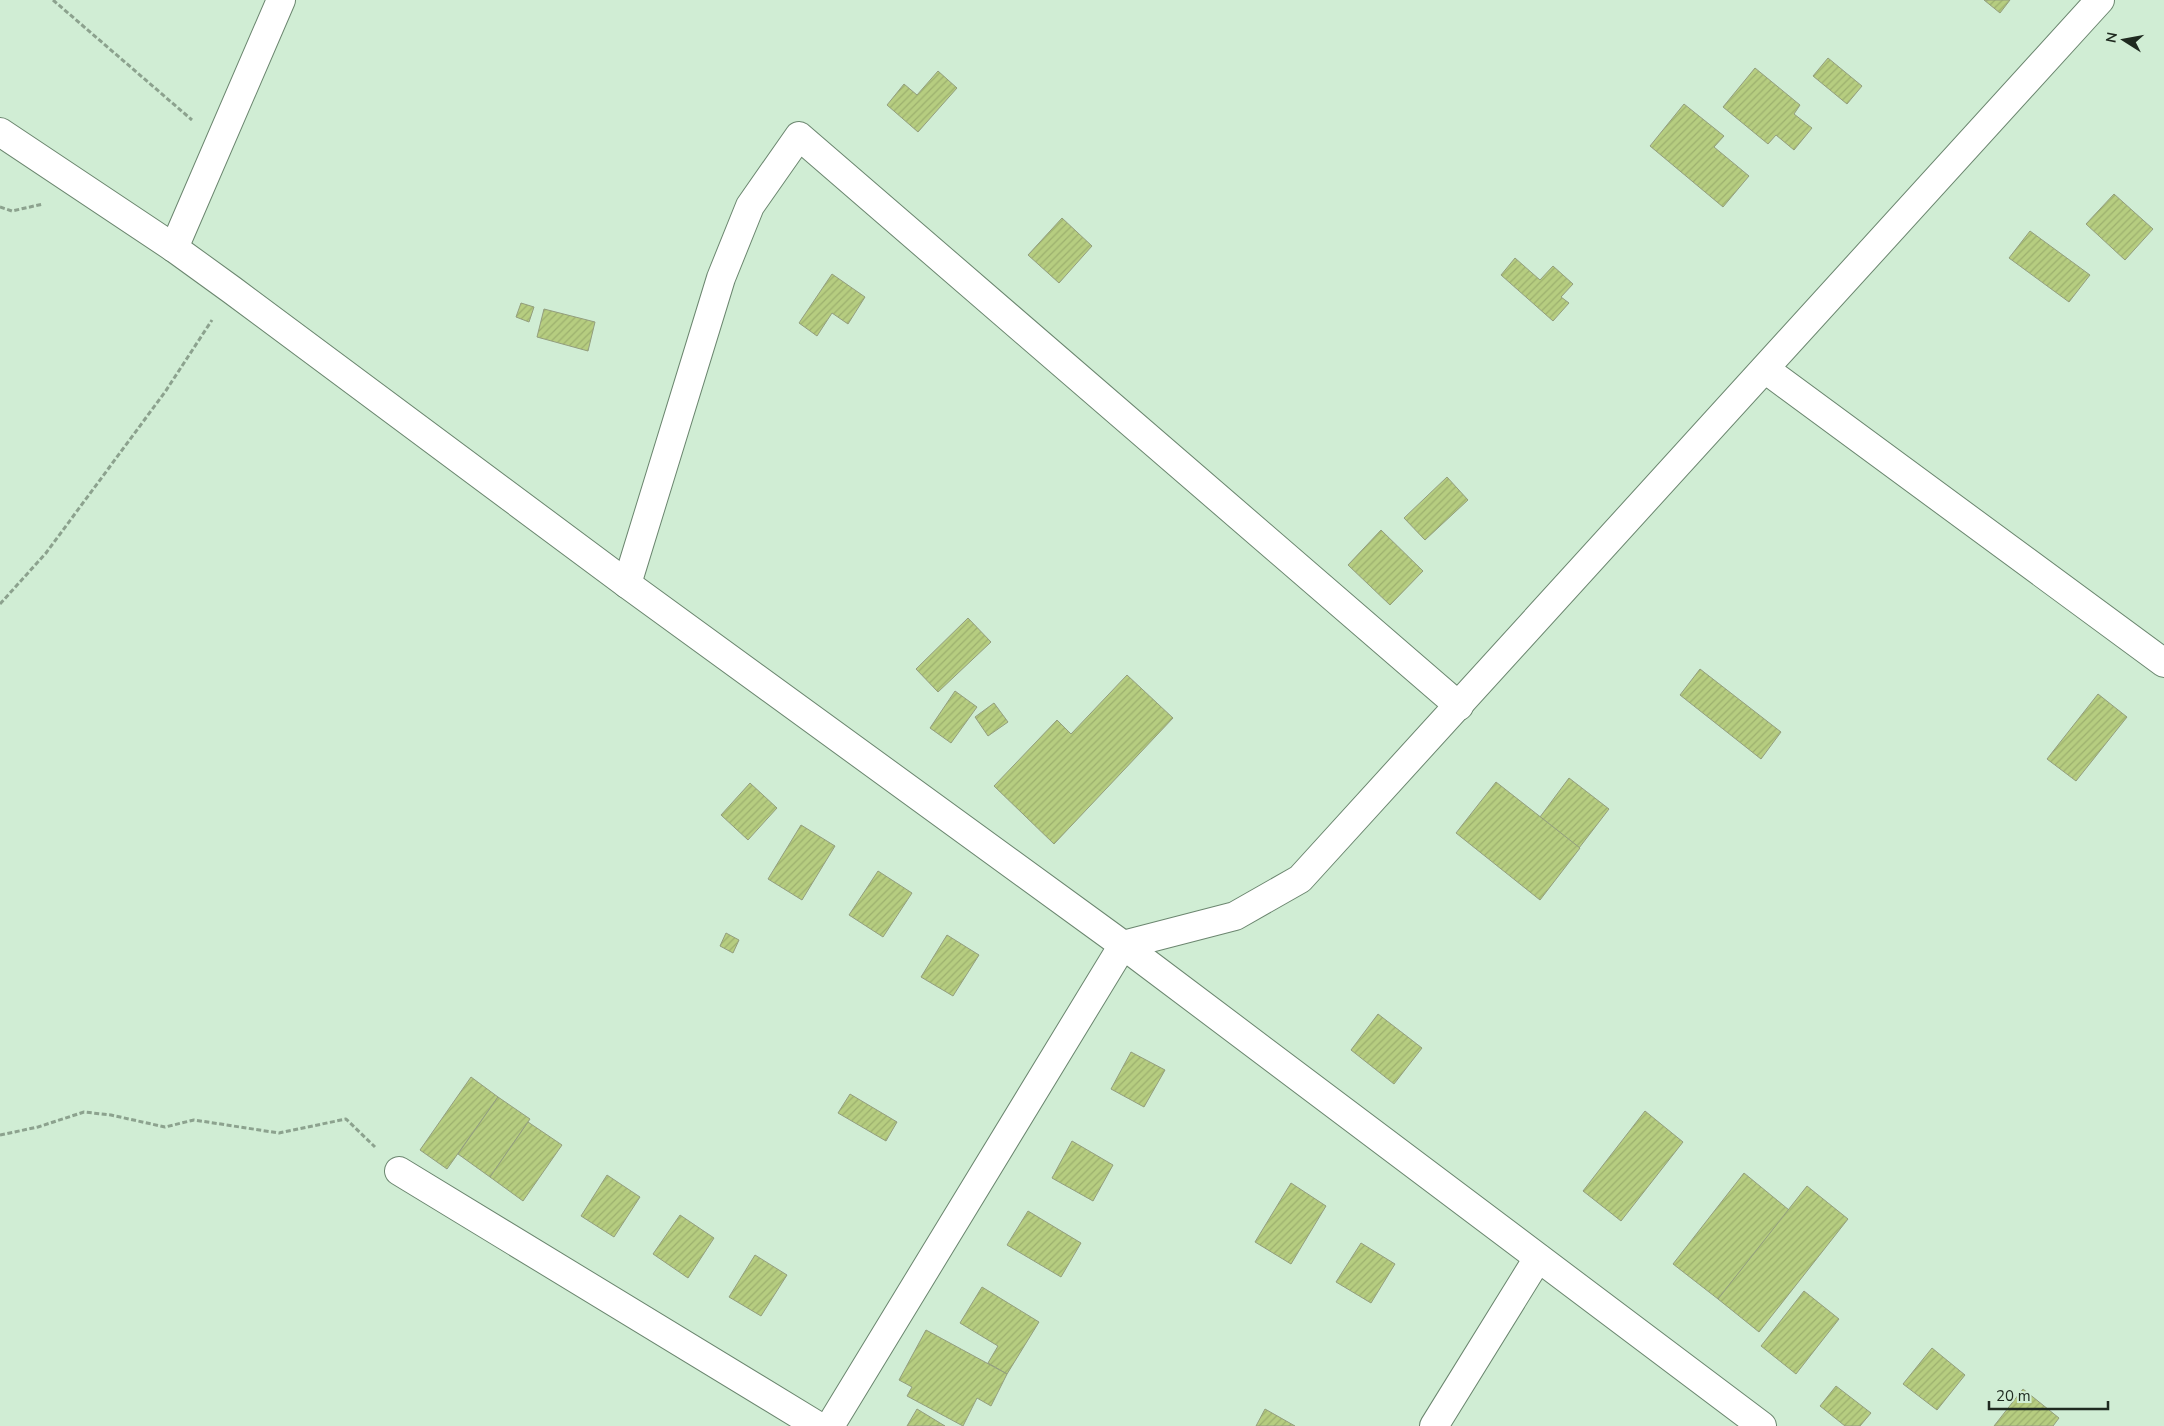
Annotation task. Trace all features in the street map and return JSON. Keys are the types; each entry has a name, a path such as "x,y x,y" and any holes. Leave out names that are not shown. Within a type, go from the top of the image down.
{"street":[{"path":"174,248 281,0"},
{"path":"830,1426 1123,945 1235,916 1300,879 2100,0"},
{"path":"0,132 174,248 232,290 627,584 1123,945 1762,1426"},
{"path":"627,584 721,278 750,206 799,136 1458,706"},
{"path":"1764,369 2164,663"},
{"path":"399,1171 818,1426"},
{"path":"1434,1426 1538,1258"}],"path":[{"path":"53,0 219,143"},
{"path":"0,604 46,553 165,392 232,290"},
{"path":"0,1134 38,1127 84,1112 111,1115 165,1127 194,1120 279,1133 346,1119 399,1171"}],"building":[{"path":"1984,0 2010,0 2000,13"},
{"path":"1828,58 1862,86 1847,104 1813,76"},
{"path":"1755,68 1800,105 1794,114 1812,128 1794,150 1776,135 1768,144 1723,107"},
{"path":"938,71 957,88 918,132 887,105 904,84 917,95"},
{"path":"1684,104 1724,136 1714,147 1749,176 1723,207 1650,146"},
{"path":"2114,194 2153,229 2125,260 2086,224"},
{"path":"1062,218 1092,246 1059,283 1028,255"},
{"path":"2030,231 2090,275 2069,302 2009,258"},
{"path":"1515,258 1540,280 1553,266 1573,284 1561,297 1569,303 1553,321 1501,275"},
{"path":"832,274 865,297 848,324 832,313 817,336 799,323"},
{"path":"521,303 534,307 529,322 516,317"},
{"path":"544,309 595,322 588,351 537,337"},
{"path":"1447,477 1468,500 1425,540 1404,518"},
{"path":"1381,530 1423,571 1390,605 1348,565"},
{"path":"968,618 991,642 938,692 916,669"},
{"path":"1700,669 1781,732 1761,759 1680,695"},
{"path":"1127,675 1173,718 1054,844 994,786 1057,720 1071,734"},
{"path":"955,691 977,707 951,743 930,728"},
{"path":"2098,694 2127,717 2076,781 2047,759"},
{"path":"994,703 1008,722 988,736 975,717"},
{"path":"1569,778 1609,809 1579,848 1540,817"},
{"path":"1496,782 1580,848 1540,900 1456,833"},
{"path":"750,783 777,808 748,840 721,815"},
{"path":"801,825 835,846 802,900 768,879"},
{"path":"878,871 912,893 883,937 849,915"},
{"path":"726,933 739,940 733,953 720,946"},
{"path":"947,935 979,955 953,996 921,977"},
{"path":"1378,1014 1422,1048 1394,1084 1351,1050"},
{"path":"1131,1052 1165,1070 1144,1107 1111,1089"},
{"path":"471,1077 498,1097 447,1169 420,1150"},
{"path":"850,1094 897,1122 886,1141 838,1113"},
{"path":"498,1097 530,1119 490,1177 458,1154"},
{"path":"1645,1111 1683,1142 1621,1221 1583,1191"},
{"path":"528,1122 562,1145 523,1201 490,1177"},
{"path":"1072,1141 1113,1165 1093,1201 1052,1178"},
{"path":"1744,1173 1789,1210 1718,1299 1673,1264"},
{"path":"607,1175 640,1197 614,1237 581,1216"},
{"path":"1291,1183 1326,1206 1291,1264 1255,1242"},
{"path":"1807,1186 1848,1219 1759,1332 1718,1299"},
{"path":"1028,1211 1081,1243 1061,1277 1007,1245"},
{"path":"680,1215 714,1238 688,1278 653,1254"},
{"path":"1361,1243 1395,1264 1371,1303 1336,1282"},
{"path":"755,1255 787,1275 761,1316 729,1297"},
{"path":"982,1287 1039,1322 1007,1374 988,1363 998,1346 960,1323"},
{"path":"1804,1291 1839,1319 1796,1374 1761,1346"},
{"path":"926,1330 1007,1374 991,1406 977,1398 963,1426 907,1396 912,1387 899,1380"},
{"path":"1932,1348 1965,1375 1937,1410 1903,1384"},
{"path":"1836,1386 1871,1413 1860,1426 1845,1426 1820,1406"},
{"path":"2023,1389 2059,1418 2053,1426 1994,1426"},
{"path":"917,1409 945,1426 907,1426"},
{"path":"1265,1409 1295,1426 1256,1426"}]}
